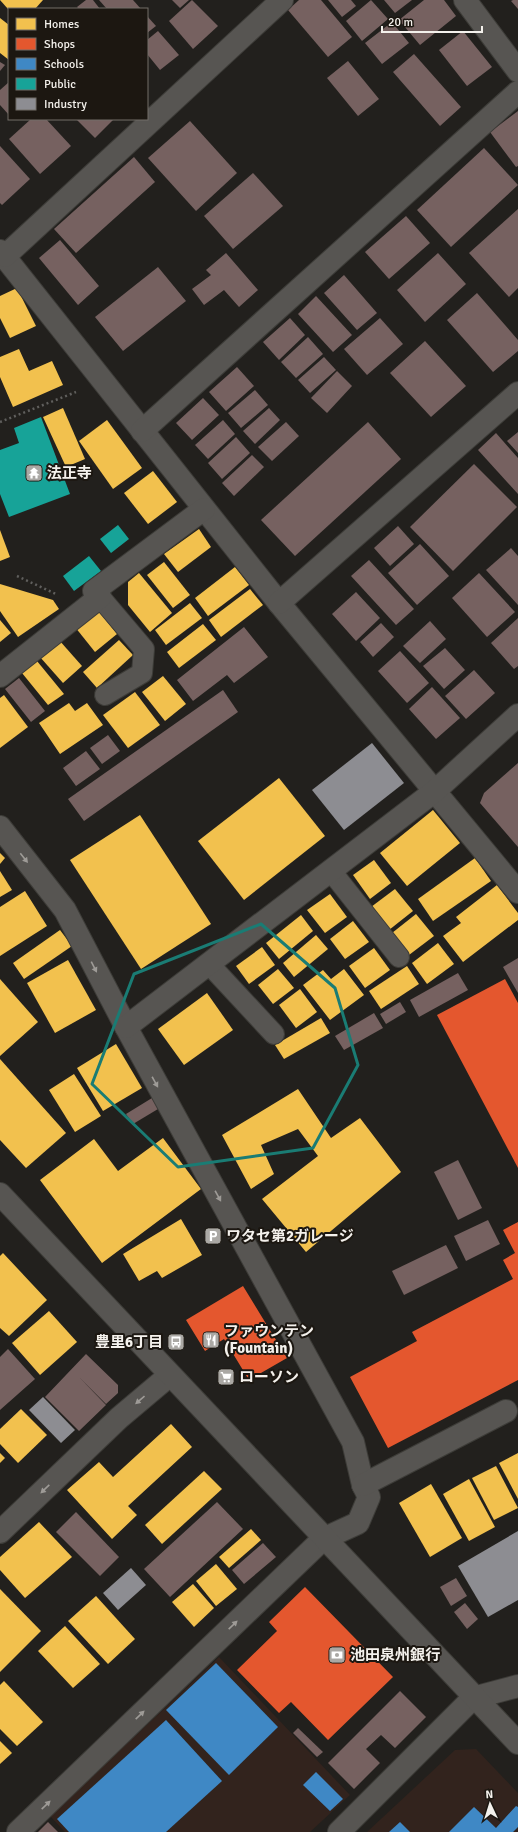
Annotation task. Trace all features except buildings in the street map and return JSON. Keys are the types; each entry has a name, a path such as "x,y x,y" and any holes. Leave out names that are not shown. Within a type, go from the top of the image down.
{"street":[{"path":"282,0 2,253 204,509 518,892"},
{"path":"465,0 518,71"},
{"path":"142,431 518,92"},
{"path":"280,603 518,393"},
{"path":"0,676 93,602 94,591 204,509"},
{"path":"126,1028 435,791 518,715"},
{"path":"0,827 64,910 126,1028 353,1442 363,1485 369,1497 358,1523 323,1538 18,1832"},
{"path":"2,1201 170,1375 518,1743"},
{"path":"0,1532 119,1418 170,1375"},
{"path":"363,1485 506,1411"},
{"path":"339,1832 474,1698 518,1686"}],"lane":[{"path":"93,602 144,649 142,673 105,695"},
{"path":"331,871 399,957"},
{"path":"209,964 274,1034"}],"path":[{"path":"0,422 104,382"},
{"path":"17,576 93,602"}],"highlighted area":[{"path":"261,924 335,988 358,1065 313,1148 178,1167 92,1084 134,974"}],"shaded area":[{"path":"219,1657 350,1795 310,1832 65,1832 50,1816"},
{"path":"476,1749 518,1793 518,1832 367,1832 455,1750"}],"place":[{"name":"法正寺","path":"34,473"},
{"name":"ワタセ第2ガレージ","path":"213,1236"},
{"name":"ファウンテン (Fountain)","path":"211,1340"},
{"name":"豊里6丁目","path":"176,1342"},
{"name":"ローソン","path":"226,1377"},
{"name":"池田泉州銀行","path":"337,1655"}]}
